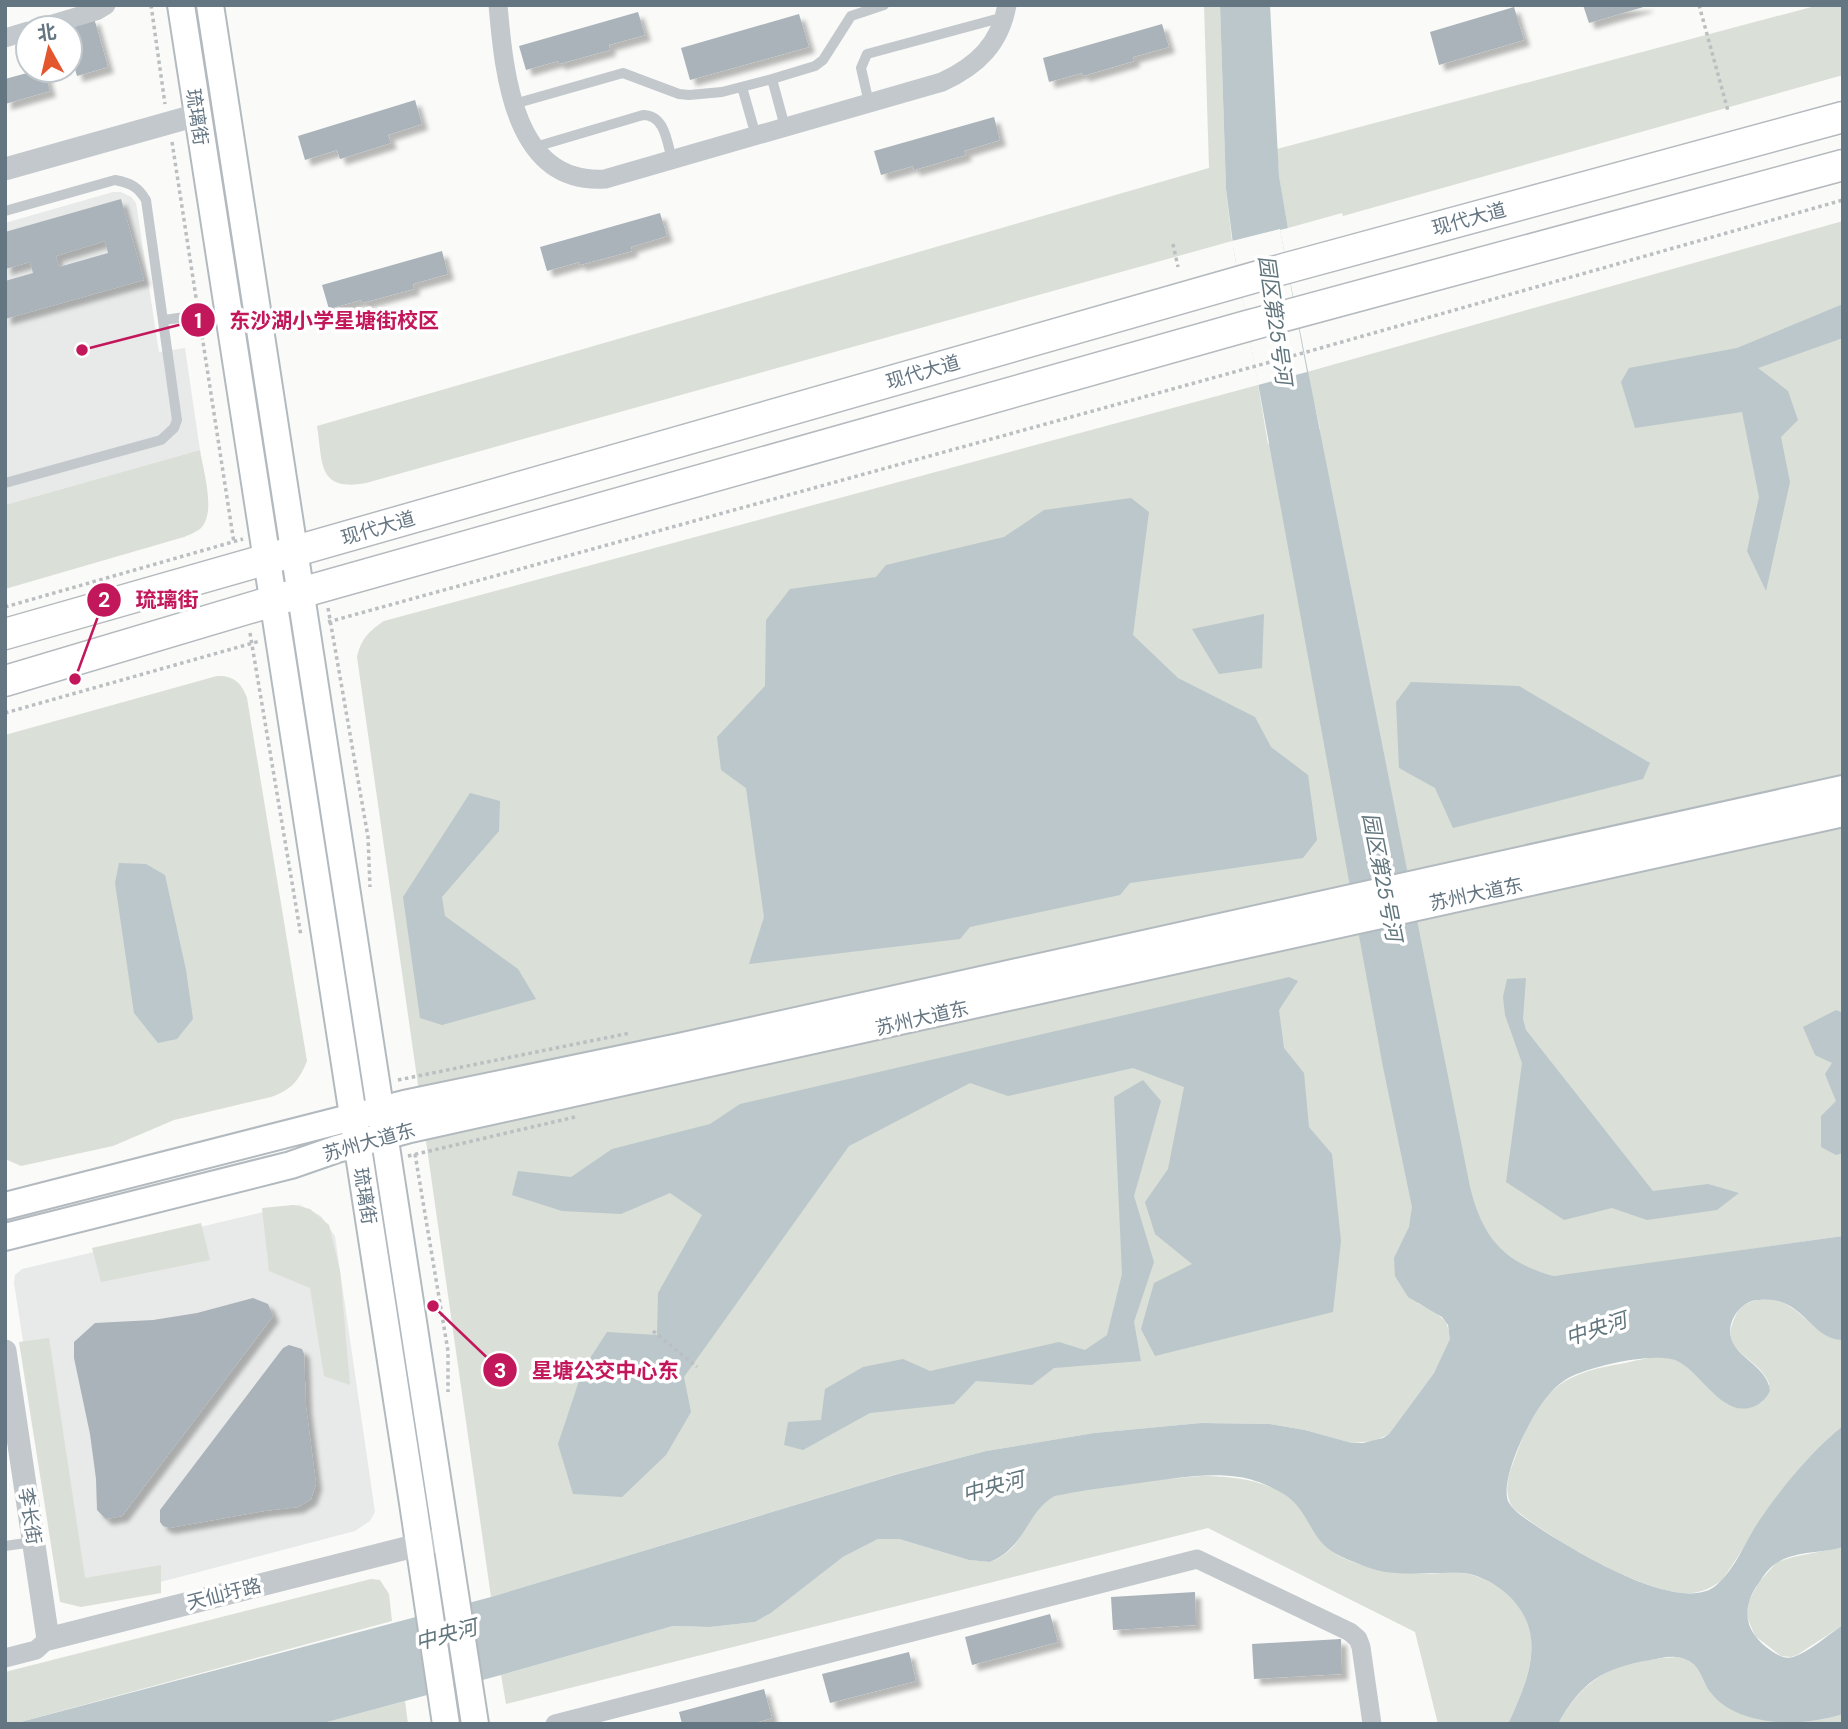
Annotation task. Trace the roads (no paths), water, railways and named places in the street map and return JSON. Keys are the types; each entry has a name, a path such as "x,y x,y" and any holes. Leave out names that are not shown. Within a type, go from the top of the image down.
{"main road":[{"name":"琉璃街","path":"181,5 266,560 258,606 278,636 446,1724"},
{"name":"琉璃街","path":"210,5 475,1724"},
{"name":"现代大道","path":"5,634 1287,268 1843,117"},
{"path":"5,681 300,593 1296,312 1843,165"},
{"name":"苏州大道东","path":"1418,895 1843,789"},
{"name":"苏州大道东","path":"5,1206 1418,895 1843,813"},
{"name":"苏州大道东","path":"5,1237 278,1168 354,1130"}],"street":[{"path":"84,15 106,5"},
{"path":"498,5 503,64 513,104 523,127 536,147 560,172 589,180 605,179 943,82 961,74 989,49 1001,30 1006,11"},
{"path":"5,169 197,115"},
{"name":"李长街","path":"5,1351 7,1380 48,1639"},
{"name":"天仙圩路","path":"5,1658 36,1650 48,1639 447,1538"},
{"path":"555,1724 1197,1559 1350,1632 1358,1639 1372,1724"}],"lane":[{"path":"513,104 623,73 679,94 722,92 743,87 815,66 823,60 850,16 884,5"},
{"path":"869,103 861,68 867,54 1006,11"},
{"path":"772,79 785,127"},
{"path":"743,87 756,136"},
{"path":"536,147 643,115 651,115 663,127 672,160"},
{"path":"5,211 115,180 138,188 146,200 177,420 169,435 161,440 5,483"},
{"path":"164,320 228,311"},
{"path":"5,1546 34,1542"}],"water":[{"path":"1220,5 1270,5 1279,176 1288,228 1280,230 1470,1187 1481,1220 1497,1245 1508,1255 1521,1264 1554,1276 1843,1236 1843,1340 1831,1338 1821,1332 1783,1302 1769,1300 1745,1304 1732,1320 1731,1335 1739,1352 1762,1373 1770,1391 1760,1403 1743,1409 1723,1401 1686,1367 1667,1358 1621,1362 1575,1375 1550,1393 1527,1428 1507,1483 1508,1501 1520,1514 1551,1535 1623,1575 1675,1592 1697,1593 1714,1587 1721,1581 1759,1521 1787,1484 1820,1446 1843,1426 1843,1547 1795,1555 1776,1563 1752,1594 1747,1613 1751,1630 1757,1638 1773,1652 1785,1657 1805,1652 1843,1625 1843,1714 1810,1721 1773,1722 1738,1713 1711,1693 1692,1663 1673,1657 1633,1663 1595,1679 1575,1697 1558,1724 1508,1724 1528,1671 1531,1637 1526,1620 1517,1605 1502,1590 1484,1579 1468,1574 1388,1572 1353,1562 1326,1547 1299,1508 1283,1494 1252,1480 1214,1475 1055,1496 1038,1511 1012,1547 990,1562 969,1560 899,1539 878,1539 843,1557 771,1613 755,1622 710,1627 673,1626 320,1724 13,1724 491,1597 898,1474 986,1451 1094,1433 1201,1423 1270,1424 1352,1443 1363,1443 1389,1434 1434,1373 1450,1339 1448,1325 1442,1317 1408,1297 1395,1276 1394,1258 1409,1227 1412,1207 1383,1067 1234,252 1226,189"},
{"path":"1843,304 1843,338 1758,368 1788,391 1798,420 1781,437 1790,482 1766,591 1747,551 1759,497 1742,412 1635,428 1621,382 1629,368 1737,348"},
{"path":"1131,498 1149,512 1133,635 1178,678 1255,717 1271,747 1308,775 1317,840 1303,858 1130,883 1120,895 970,927 960,939 749,964 764,917 746,788 721,770 717,737 765,686 766,620 790,589 876,577 886,565 1004,537 1044,510"},
{"path":"1264,614 1262,668 1219,674 1192,629"},
{"path":"1411,682 1519,686 1650,763 1643,779 1453,828 1435,788 1399,768 1396,702"},
{"path":"470,793 500,801 499,831 442,897 445,916 518,969 536,999 442,1025 420,1018 403,897"},
{"path":"119,863 146,864 165,875 186,970 193,1019 177,1039 158,1043 134,1013 115,883"},
{"path":"1289,977 1298,981 1279,1010 1284,1048 1304,1073 1309,1127 1332,1154 1341,1241 1333,1312 1155,1356 1141,1329 1154,1283 1192,1264 1155,1234 1145,1202 1168,1169 1184,1087 1133,1068 1008,1096 970,1083 849,1146 684,1377 691,1412 666,1455 622,1497 573,1494 558,1444 583,1369 607,1332 657,1335 658,1293 702,1215 670,1193 621,1214 562,1211 512,1195 518,1171 571,1177 612,1149 710,1124 740,1104"},
{"path":"1526,978 1523,1019 1526,1030 1653,1191 1708,1184 1739,1193 1717,1210 1647,1220 1612,1208 1564,1220 1506,1182 1522,1063 1505,1015 1503,997 1507,979"},
{"path":"1836,1010 1843,1013 1843,1153 1836,1155 1821,1147 1821,1116 1836,1101 1825,1074 1832,1063 1815,1055 1803,1027"},
{"path":"1143,1080 1161,1101 1134,1196 1154,1262 1134,1322 1141,1361 1054,1368 1032,1385 976,1381 954,1404 870,1413 803,1450 784,1445 788,1422 821,1420 825,1389 863,1367 903,1359 930,1371 1059,1342 1085,1350 1107,1335 1122,1274 1114,1097"}],"place":[{"name":"东沙湖小学星塘街校区","path":"82,350"},
{"name":"琉璃街","path":"75,679"},
{"name":"星塘公交中心东","path":"433,1306"}],"water label":[{"name":"园区第25号河","path":"1275,320"},
{"name":"园区第25号河","path":"1382,877"},
{"name":"中央河","path":"1596,1329"},
{"name":"中央河","path":"993,1487"},
{"name":"中央河","path":"446,1635"}]}
